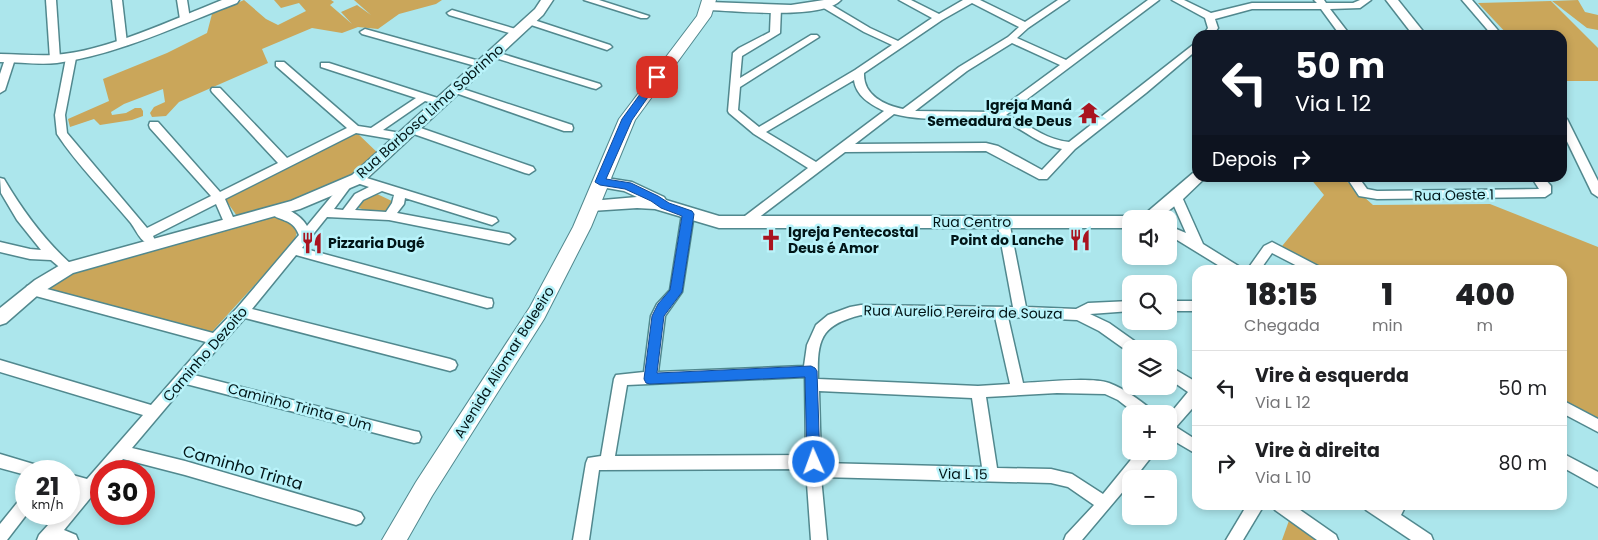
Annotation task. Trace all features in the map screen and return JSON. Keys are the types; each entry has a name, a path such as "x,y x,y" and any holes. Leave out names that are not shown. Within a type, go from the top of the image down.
{"main road":[{"name":"Avenida Aliomar Baleeiro","path":"394,540 537,313 582,227 627,119 704,16 709,3"}],"street":[{"path":"51,0 55,59"},
{"path":"116,0 122,43"},
{"path":"182,0 184,19"},
{"path":"0,90 5,58 71,58 122,43 233,0"},
{"name":"Rua Barbosa Lima Sobrinho","path":"0,318 51,276 68,268 149,240 230,224 275,211 311,200 353,181 408,133 528,21 547,0"},
{"path":"589,0 615,3 644,16"},
{"path":"904,0 939,18"},
{"path":"759,132 859,72 939,18 972,0 1025,26"},
{"path":"904,114 963,69 1011,39 1025,26 1064,0"},
{"path":"998,116 1154,0"},
{"path":"1176,0 1210,16 1224,16 1241,8 1252,6 1320,2 1358,5 1366,0"},
{"path":"1392,0 1416,30"},
{"path":"1467,0 1494,30"},
{"path":"709,3 776,8 830,2 867,30 899,45"},
{"path":"1320,2 1341,30"},
{"path":"776,8 775,33 742,50 737,55 734,114 817,168"},
{"path":"452,13 516,32"},
{"path":"1210,16 1213,28 1212,30"},
{"path":"528,21 606,47"},
{"path":"365,32 480,64"},
{"path":"736,85 814,37"},
{"path":"1011,39 1067,64"},
{"path":"842,148 986,147 994,149 1043,176 1071,146 1192,49"},
{"path":"492,54 596,86"},
{"path":"71,58 60,115 62,134 149,240 219,198 355,129"},
{"path":"280,64 355,129 373,132 408,133 529,170"},
{"path":"325,65 440,102"},
{"path":"859,72 858,80 864,94 891,111 904,114 998,116 1044,141 1060,146 1071,146"},
{"path":"454,89 568,128"},
{"path":"216,90 286,164"},
{"path":"373,132 424,97"},
{"path":"745,222 891,111"},
{"path":"154,124 219,198 230,224"},
{"path":"1567,129 1598,194"},
{"path":"353,181 382,187 492,221"},
{"name":"Caminho Dezoito","path":"113,460 353,181"},
{"path":"0,182 53,255 68,268"},
{"name":"Rua Centro","path":"600,182 627,186 642,198 706,221 1122,222"},
{"path":"1159,210 1192,182"},
{"name":"Rua Oeste 1","path":"1356,182 1364,193 1377,196 1545,193 1545,186 1542,182"},
{"path":"350,214 349,209 354,199 364,192 382,187"},
{"path":"389,216 395,209 400,194"},
{"path":"1176,197 1198,245"},
{"name":"Rua Centro","path":"591,206 642,198"},
{"path":"275,211 298,220 305,235"},
{"path":"324,213 389,216 509,239"},
{"path":"650,379 658,316 662,308 676,292 688,214"},
{"path":"1003,222 1020,311"},
{"path":"1177,234 1228,265"},
{"path":"0,247 30,254 53,255"},
{"path":"1257,265 1268,249 1272,248 1306,265"},
{"path":"292,250 487,303"},
{"path":"32,290 216,339"},
{"path":"1079,314 1088,308 1122,306"},
{"path":"1177,306 1192,306"},
{"name":"Rua Aurelio Pereira de Souza","path":"819,540 811,378 814,337 827,322 846,313 861,310 1020,311 1079,314 1096,322 1122,340"},
{"path":"1000,311 1018,390"},
{"path":"242,312 450,365"},
{"path":"0,366 154,412"},
{"path":"1177,377 1192,388"},
{"name":"Caminho Trinta e Um","path":"185,378 414,436"},
{"path":"582,540 621,379 811,378 978,392 1057,387 1099,388 1117,392 1135,405"},
{"path":"978,392 990,474"},
{"path":"1177,415 1192,397"},
{"path":"1567,409 1598,426"},
{"path":"1177,435 1192,445"},
{"name":"Caminho Trinta","path":"120,452 212,476 356,518"},
{"path":"1072,540 1105,504 1140,460"},
{"path":"0,461 15,465"},
{"path":"1567,462 1598,480"},
{"name":"Via L 15","path":"600,463 814,466 1060,477 1072,481 1105,504"},
{"path":"80,484 90,487 80,499"},
{"path":"1234,540 1253,510"},
{"path":"1287,510 1330,540"},
{"path":"1394,512 1425,540"},
{"path":"0,536 15,517"},
{"path":"48,537 58,525"},
{"path":"48,537 70,540"}],"shaded area":[{"path":"244,0 266,19 278,25 306,11 299,3 281,8 274,0 331,0 334,2 330,5 352,24 341,12 357,5 371,15 354,0 442,0 436,4 399,14 378,29 358,27 342,33 312,28 262,49 268,63 179,102 166,116 152,117 150,113 154,107 165,102 163,89 124,104 111,112 112,115 141,108 143,116 132,120 100,125 94,119 70,127 68,119 109,101 103,79 167,53 207,33 212,14"},
{"path":"1578,0 1585,12 1598,15 1598,30 1587,28 1552,1"},
{"path":"1551,1 1598,48 1598,81 1567,81 1567,30 1503,30 1478,3"},
{"path":"356,132 382,157 349,189 284,215 298,229 294,242 209,335 45,288 78,271 244,226 225,199"},
{"path":"1313,182 1347,182 1373,205 1490,204 1598,247 1598,420 1567,404 1567,265 1303,265 1278,251 1324,195"},
{"path":"375,193 394,202 382,213 359,208 360,201"},
{"path":"1291,515 1327,540 1282,540"}],"place":[{"name":"Igreja Maná Semeadura de Deus","path":"1089,113"},
{"name":"Igreja Pentecostal Deus é Amor","path":"771,240"},
{"name":"Point do Lanche","path":"1080,240"},
{"name":"Pizzaria Dugé","path":"312,243"}],"route":[{"path":"657,77 627,119 600,182 627,186 688,214 676,292 662,308 658,316 650,379 811,371 814,462"}]}
